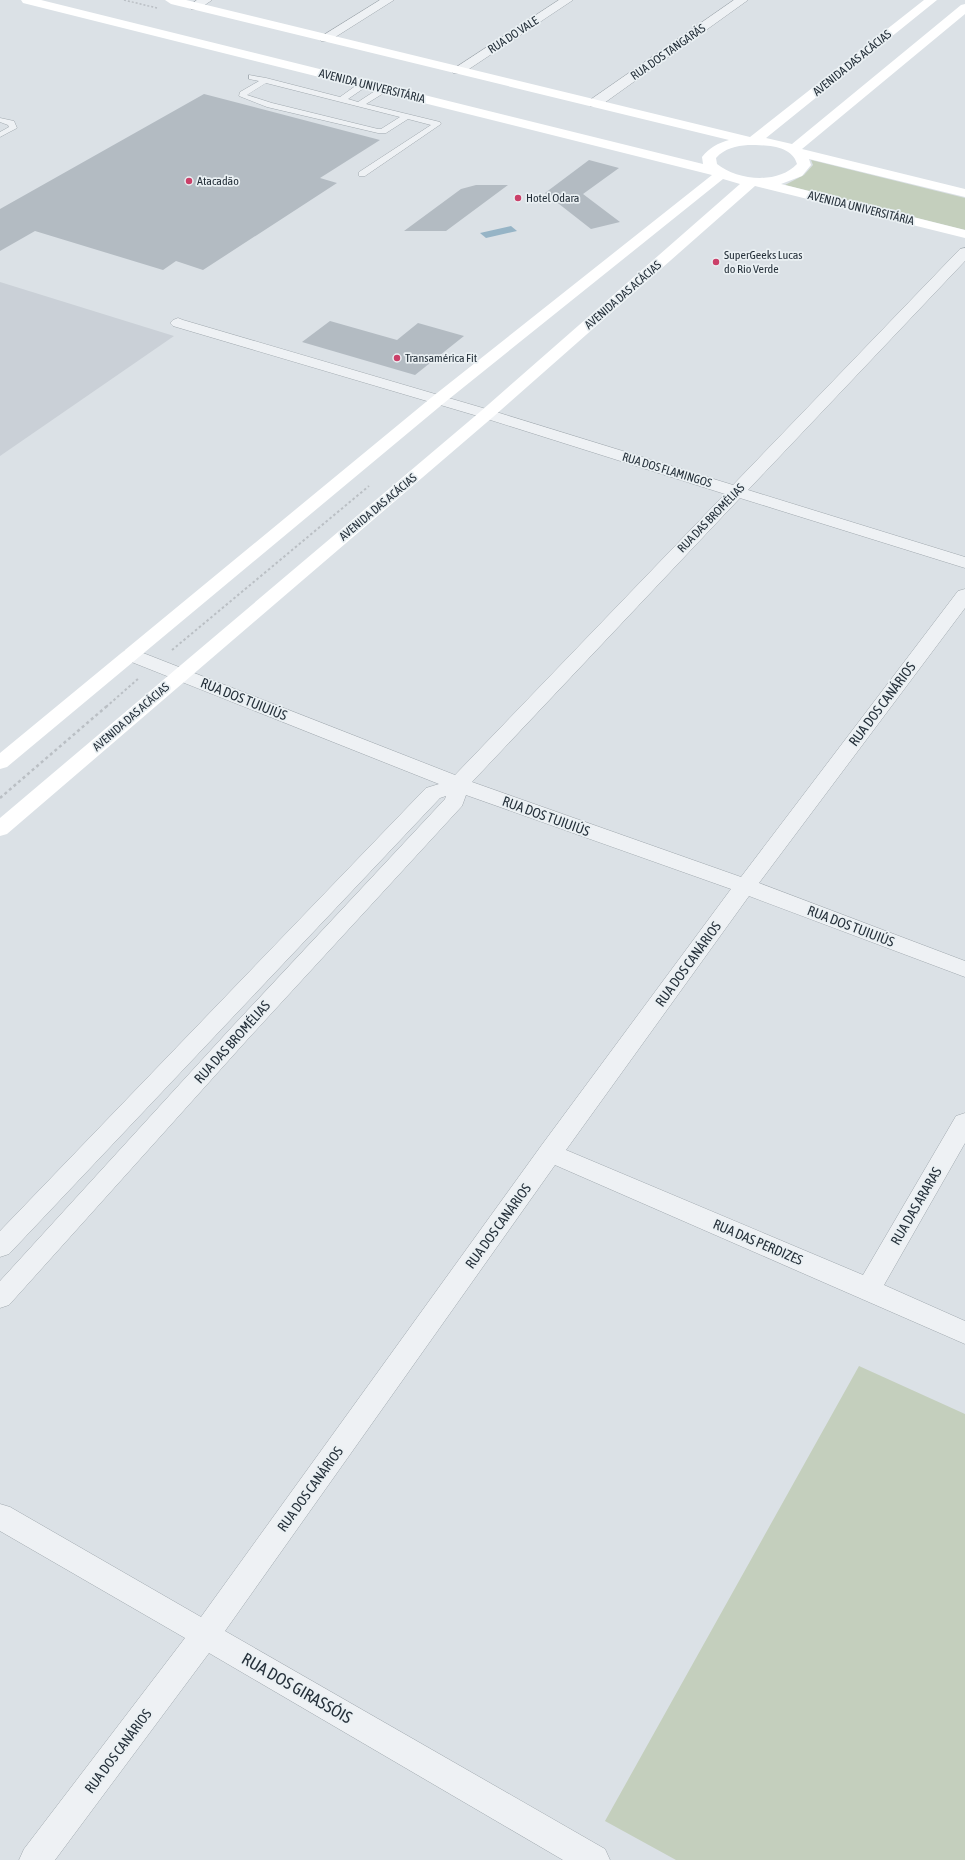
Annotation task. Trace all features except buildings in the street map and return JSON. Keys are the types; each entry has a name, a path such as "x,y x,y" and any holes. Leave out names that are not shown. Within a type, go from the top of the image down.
{"street":[{"name":"AVENIDA UNIVERSITÁRIA","path":"27,0 719,173 735,179 755,182 965,234"},
{"path":"42,4 79,0"},
{"path":"171,0 201,3 325,38 752,141 776,144 795,151 965,193"},
{"path":"325,38 388,0"},
{"name":"RUA DO VALE","path":"458,70 567,0"},
{"name":"RUA DOS TANGARÁS","path":"594,103 742,0"},
{"name":"AVENIDA DAS ACÁCIAS","path":"752,141 931,0"},
{"path":"795,151 965,8"},
{"path":"0,763 438,400 719,173 713,168 709,161 709,157 714,151 723,146 752,141"},
{"path":"755,182 780,180 797,174 804,165 802,156 795,151"},
{"name":"AVENIDA DAS ACÁCIAS","path":"0,829 487,414 755,182"},
{"name":"RUA DAS BROMÉLIAS","path":"0,1247 433,793 458,784 965,252"},
{"name":"RUA DOS FLAMINGOS","path":"178,323 487,414 965,563"},
{"name":"RUA DOS CANÁRIOS","path":"35,1860 205,1635 550,1153 745,886 965,595"},
{"name":"RUA DOS TUIUIÚS","path":"131,655 458,784 745,886 965,969"},
{"name":"RUA DAS BROMÉLIAS","path":"0,1298 239,1034 455,801 458,784"},
{"name":"RUA DAS ARARAS","path":"868,1289 965,1122"},
{"name":"RUA DAS PERDIZES","path":"550,1153 868,1289 965,1333"},
{"name":"RUA DOS GIRASSÓIS","path":"0,1516 579,1856"}],"lane":[{"path":"252,77 437,124 362,174"},
{"path":"266,80 243,96 270,105 378,131 383,131 407,116"},
{"path":"341,100 364,84"},
{"path":"358,105 384,89"},
{"path":"0,120 11,123 13,128 0,135"}],"shaded area":[{"path":"0,282 174,336 0,456"}],"green space":[{"path":"811,160 965,198 965,230 785,185 804,175 813,165"},
{"path":"859,1366 965,1414 965,1860 676,1860 605,1821"}],"water":[{"path":"511,226 517,231 486,238 480,233"}],"place":[{"name":"Atacadão","path":"189,181"},
{"name":"Hotel Odara","path":"518,198"},
{"name":"SuperGeeks Lucas do Rio Verde","path":"716,262"},
{"name":"Transamérica Fit","path":"397,358"}]}
